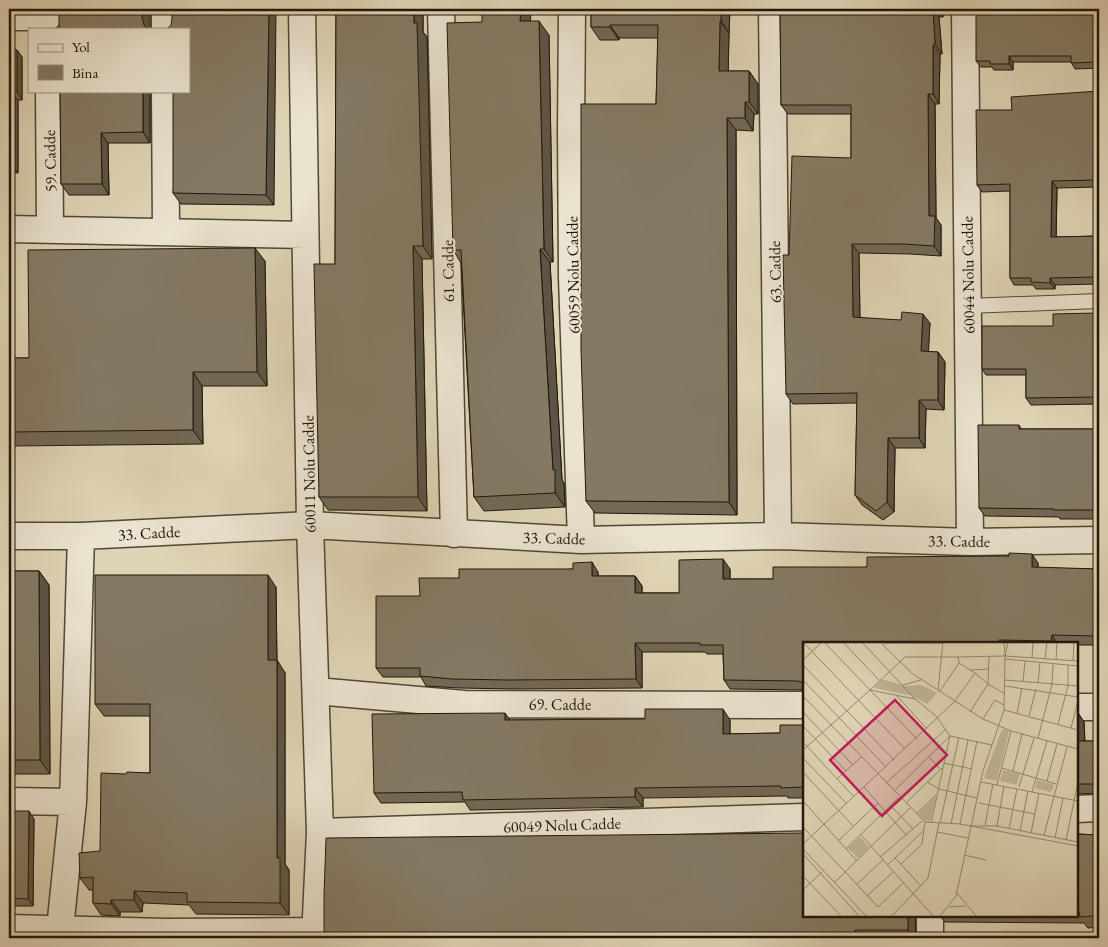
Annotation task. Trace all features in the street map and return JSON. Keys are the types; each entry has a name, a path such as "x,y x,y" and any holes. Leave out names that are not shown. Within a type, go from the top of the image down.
{"street":[{"path":"165,9 165,28"},
{"name":"60011 Nolu Cadde","path":"302,9 310,525 320,832 315,935"},
{"name":"61. Cadde","path":"441,9 454,534"},
{"name":"60059 Nolu Cadde","path":"572,9 572,278 581,540"},
{"name":"63. Cadde","path":"772,9 778,536"},
{"name":"60044 Nolu Cadde","path":"965,9 970,542"},
{"path":"9,17 48,18"},
{"name":"59. Cadde","path":"49,92 50,230"},
{"path":"165,92 166,232"},
{"path":"9,229 305,235"},
{"name":"33. Cadde","path":"9,536 81,536 310,525 581,540 778,536 970,542 1099,540"},
{"path":"60,933 73,802 81,536"},
{"name":"69. Cadde","path":"316,691 464,704 803,705"},
{"path":"1078,706 1099,707"},
{"path":"9,801 73,802"},
{"path":"1078,809 1099,808"},
{"name":"60049 Nolu Cadde","path":"320,832 803,817"},
{"path":"930,917 930,938"},
{"path":"9,928 60,933 315,935"}],"lane":[{"path":"968,306 1099,301"}],"building":[{"path":"59,9 143,9 142,18 147,28 59,28"},
{"path":"172,9 269,9 266,195 173,193 173,92 190,92 190,28 168,28 171,25"},
{"path":"336,9 414,9 414,23 417,23 423,246 413,246 418,497 319,497 314,264 335,264"},
{"path":"482,9 521,9 520,21 539,21 544,249 540,249 555,493 474,497 461,250 453,250 447,23 482,22"},
{"path":"591,9 721,9 719,71 749,71 749,102 745,102 745,118 727,118 729,502 586,501 581,350 581,104 656,104 658,25 591,27"},
{"path":"780,9 933,9 935,44 933,45 933,94 928,94 929,216 935,216 934,246 852,244 853,317 901,320 902,312 923,314 921,351 938,352 938,400 919,400 919,438 888,438 887,502 876,511 855,495 857,393 786,394 783,255 789,255 792,156 851,158 851,105 781,105"},
{"path":"976,9 1099,9 1099,62 1071,63 1071,56 1009,56 1009,64 990,64 990,61 976,61"},
{"path":"9,50 17,50 17,92 12,92 12,166 9,166"},
{"path":"1099,91 1099,182 1096,182 1096,180 1052,181 1051,237 1099,236 1099,279 1097,277 1050,278 1050,283 1031,282 1031,278 1010,278 1010,184 977,185 976,110 1012,110 1011,97"},
{"path":"60,92 143,92 143,132 101,133 102,184 61,184"},
{"path":"255,248 257,372 193,372 193,430 9,432 9,358 29,358 28,250"},
{"path":"1095,313 1095,326 1099,326 1099,397 1026,398 1026,369 982,369 982,326 1053,326 1053,314"},
{"path":"978,425 1019,425 1019,429 1099,429 1099,517 1094,517 1094,510 979,508"},
{"path":"1009,553 1032,554 1032,567 1099,569 1099,678 1095,678 1096,636 1052,635 1051,641 803,642 803,683 724,680 723,645 700,645 700,643 635,643 636,679 452,679 420,676 420,668 376,668 376,596 420,596 419,578 459,578 459,569 573,569 573,563 592,562 592,576 635,576 635,593 679,593 679,560 723,559 723,579 773,579 773,567 867,567 867,557 1009,556"},
{"path":"9,571 39,571 40,760 9,760"},
{"path":"95,575 268,575 268,660 277,660 277,858 280,858 280,903 187,902 187,893 134,891 134,900 111,900 111,904 93,903 93,877 80,878 79,853 100,851 101,773 150,773 150,704 95,704"},
{"path":"645,709 723,709 723,734 780,733 780,725 803,725 803,787 635,788 635,797 463,800 462,792 374,793 372,714 505,713 505,720 645,719"},
{"path":"1078,741 1099,741 1099,786 1078,784"},
{"path":"9,811 29,811 28,899 9,898"},
{"path":"803,833 803,917 908,917 908,930 855,930 855,938 324,938 326,838"},
{"path":"1078,834 1099,835 1099,911 1092,916 1080,917"},
{"path":"70,934 113,935 113,938 70,938"}]}
